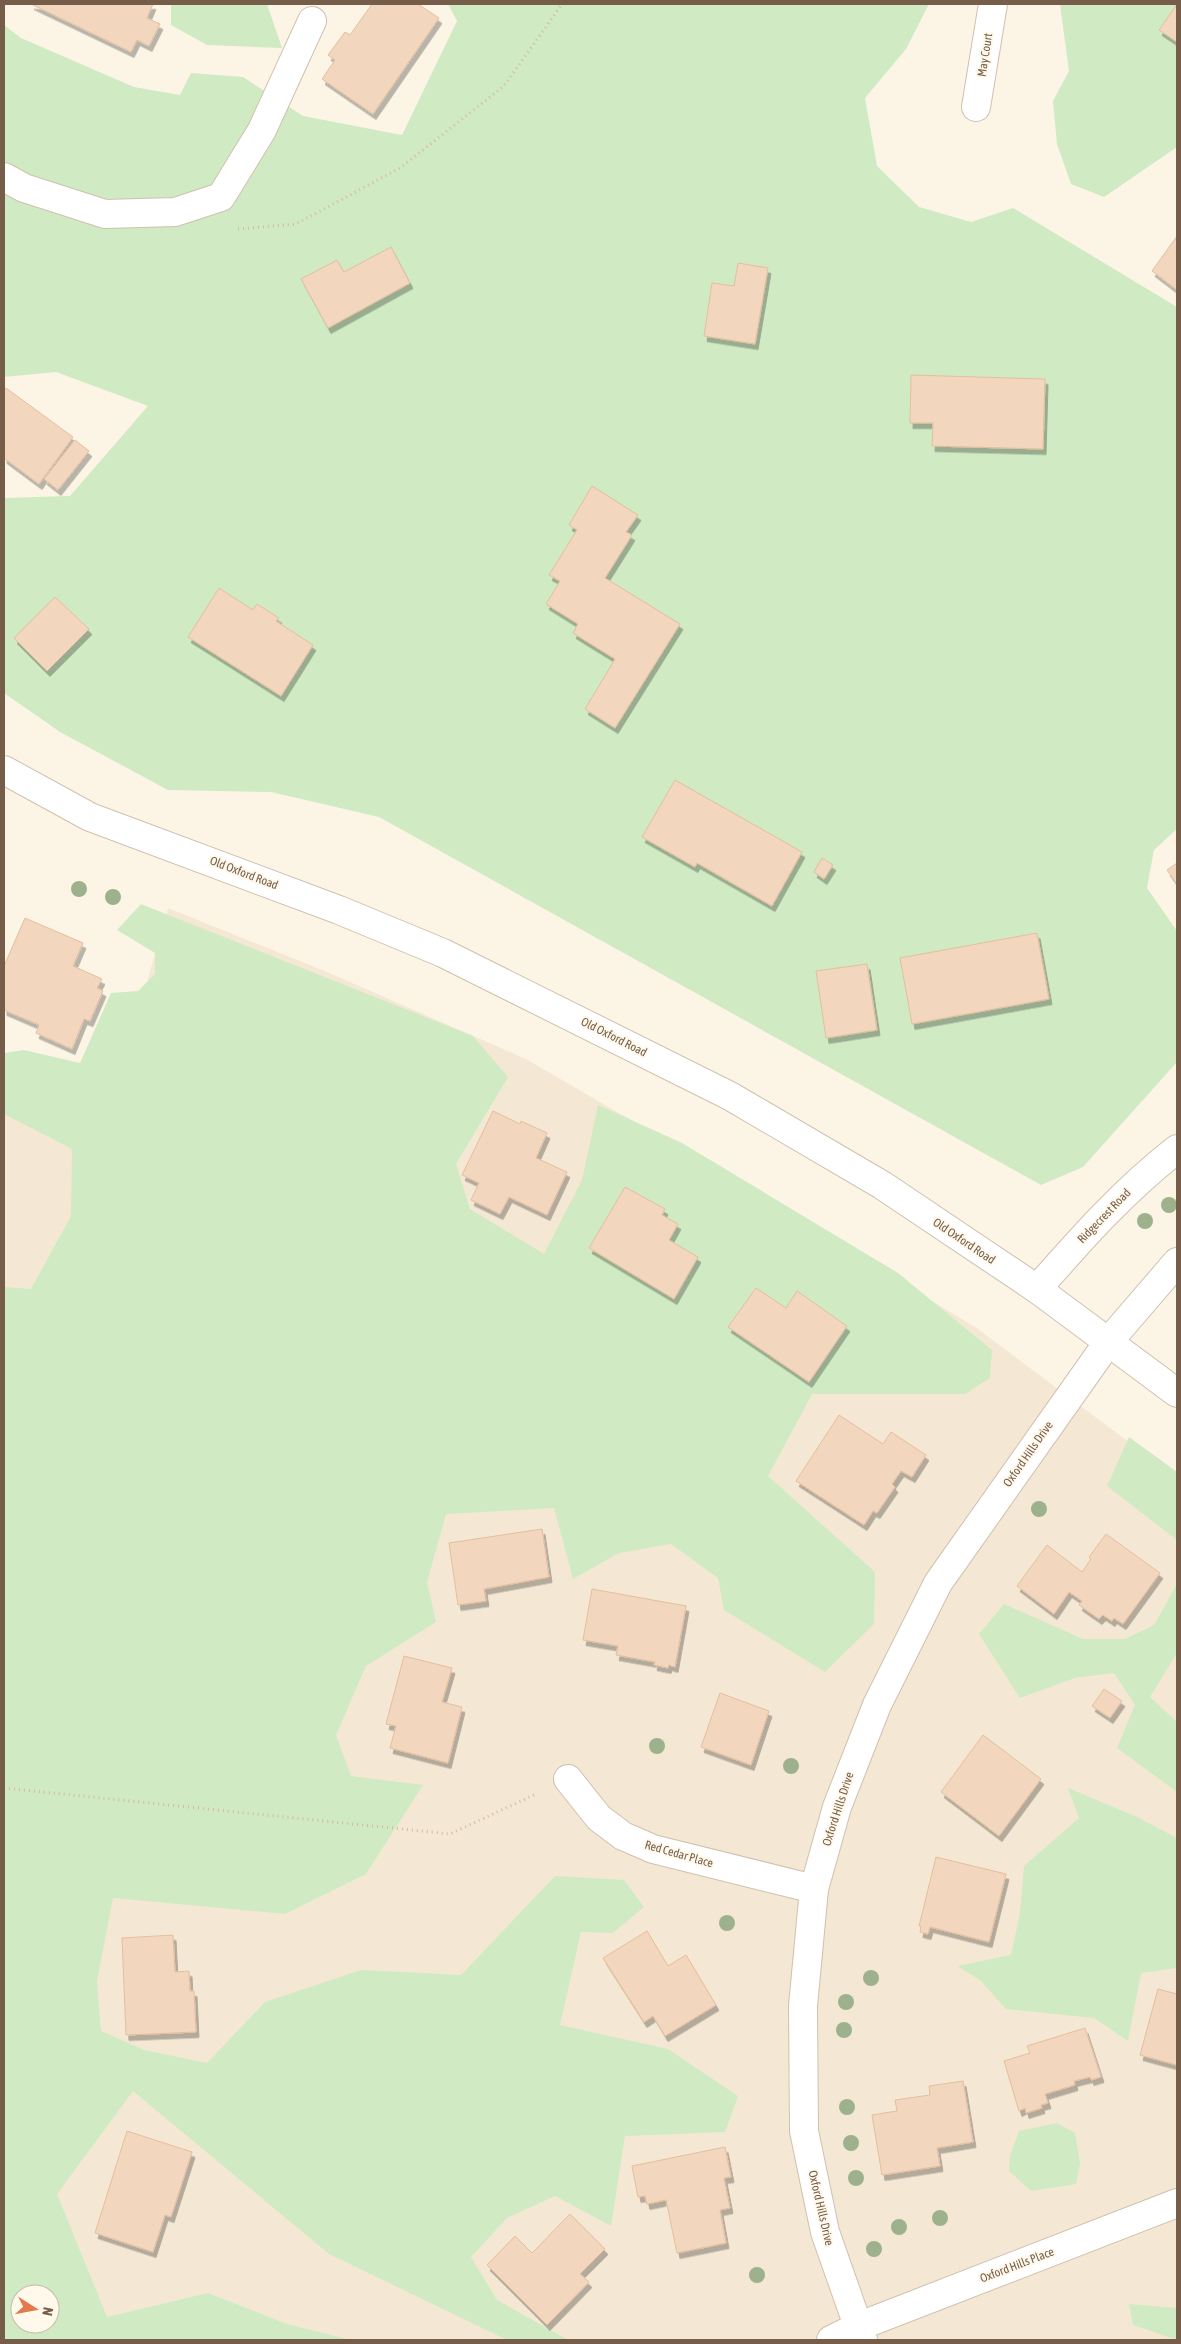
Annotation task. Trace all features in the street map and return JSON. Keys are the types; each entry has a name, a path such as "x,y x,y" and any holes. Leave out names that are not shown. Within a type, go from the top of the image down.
{"street":[{"name":"May Court","path":"976,107 994,4"},
{"path":"4,177 24,188 105,214 175,212 221,197 262,130 312,21"},
{"name":"Old Oxford Road","path":"4,770 90,816 331,906 442,953 730,1096 882,1186 1037,1289 1177,1393"},
{"name":"Ridgecrest Road","path":"1037,1289 1095,1223 1147,1172 1177,1149"},
{"path":"1109,1341 1177,1262"},
{"name":"Oxford Hills Drive","path":"860,2334 825,2232 804,2131 804,2006 814,1889 837,1807 876,1705 938,1582 1109,1341"},
{"name":"Red Cedar Place","path":"568,1779 599,1818 623,1836 653,1849 814,1889"},
{"name":"Oxford Hills Place","path":"831,2340 860,2334 1177,2203"}],"path":[{"path":"232,229 296,224 400,168 504,86 562,4"},
{"path":"4,1788 450,1834 568,1779"}],"shaded area":[{"path":"168,908 327,972 526,1059 724,1174 978,1329 1177,1478 1177,2340 4,2340 4,1096 101,1144"}],"green space":[{"path":"171,4 267,4 282,48 207,45 171,25"},
{"path":"448,4 929,4 906,49 865,98 877,166 919,207 971,222 1013,208 1177,307 1177,829 1154,850 1147,888 1177,931 1177,1062 1083,1167 1041,1185 379,817 271,792 168,790 60,732 4,693 4,498 70,496 148,406 56,372 4,377 4,25 21,38 134,87 180,95 191,73 243,77 303,116 402,135 457,21"},
{"path":"1060,4 1177,4 1177,147 1104,197 1071,184 1057,144 1053,101 1069,71"},
{"path":"141,904 473,1036 508,1077 456,1164 470,1209 544,1254 582,1180 598,1105 682,1143 898,1273 992,1350 990,1378 965,1394 812,1394 768,1476 875,1572 874,1624 825,1672 724,1610 718,1578 671,1544 619,1553 573,1579 554,1508 446,1514 427,1582 436,1622 366,1666 336,1735 351,1776 423,1785 366,1874 285,1914 113,1898 97,1981 101,2031 144,2050 207,2063 265,2002 361,1970 461,1975 555,1876 624,1880 644,1907 613,1933 581,1932 560,2025 668,2049 738,2096 725,2132 625,2136 611,2226 555,2196 507,2218 471,2257 497,2300 568,2340 507,2340 329,2254 133,2091 57,2194 107,2317 208,2293 287,2324 351,2340 4,2340 4,1287 31,1289 71,1216 72,1149 4,1114 4,1053 24,1050 80,1063 111,993 138,991 155,974 155,953 117,930"},
{"path":"1129,1437 1177,1472 1177,1540 1107,1486"},
{"path":"1177,1584 1177,1653 1150,1697 1177,1722 1177,1792 1117,1748 1135,1705 1114,1673 1075,1678 1020,1698 979,1634 1004,1604 1083,1639 1125,1639 1154,1625"},
{"path":"1068,1788 1137,1817 1177,1838 1177,1968 1141,1973 1128,2041 1094,2018 1006,2009 980,1980 957,1966 1011,1955 1020,1913 1024,1866 1079,1818"},
{"path":"1057,2123 1075,2133 1080,2163 1076,2184 1031,2191 1009,2171 1010,2156 1019,2131"},
{"path":"1129,2304 1177,2308 1177,2340 1133,2325"}],"building":[{"path":"31,4 153,4 147,18 160,24 149,46 137,40 131,52"},
{"path":"372,4 418,4 439,18 373,114 322,79 335,60 328,55 345,32 350,35"},
{"path":"1177,4 1177,42 1159,30"},
{"path":"1177,236 1177,290 1152,271"},
{"path":"391,247 410,283 328,328 301,279 337,260 344,272"},
{"path":"738,263 768,268 755,344 704,336 712,283 734,286"},
{"path":"911,375 1045,379 1043,449 932,446 933,423 910,423"},
{"path":"6,388 73,437 39,484 4,458 4,391"},
{"path":"75,440 89,451 58,490 44,479"},
{"path":"592,486 638,515 626,532 632,535 605,578 680,624 615,728 585,709 615,659 573,633 578,624 546,604 560,581 549,575 577,530 569,525"},
{"path":"219,588 253,610 257,604 279,618 276,621 313,645 281,696 188,637"},
{"path":"55,597 89,629 47,671 14,638"},
{"path":"675,780 802,852 772,906 697,863 695,867 642,837"},
{"path":"822,858 833,865 824,879 814,872"},
{"path":"1177,863 1177,884 1167,870"},
{"path":"25,918 83,943 73,966 102,979 97,988 103,991 90,1021 84,1019 72,1049 36,1033 39,1025 4,1010 4,966"},
{"path":"1037,933 1049,999 912,1024 900,958"},
{"path":"867,964 877,1030 826,1038 816,971"},
{"path":"493,1111 520,1124 521,1121 547,1133 536,1158 567,1172 547,1215 509,1197 500,1214 471,1200 479,1183 462,1175"},
{"path":"625,1187 665,1209 662,1215 678,1224 669,1240 698,1257 674,1299 589,1248"},
{"path":"756,1288 786,1308 797,1291 847,1326 809,1382 728,1327"},
{"path":"839,1415 883,1444 891,1432 926,1455 912,1477 901,1471 892,1484 895,1487 877,1513 873,1511 864,1525 796,1481"},
{"path":"542,1529 549,1577 484,1589 486,1601 458,1605 449,1543"},
{"path":"1106,1534 1160,1573 1123,1624 1114,1618 1112,1621 1103,1615 1099,1619 1079,1605 1082,1601 1069,1592 1054,1614 1017,1586 1047,1545 1082,1572 1091,1559 1089,1557"},
{"path":"592,1589 686,1606 675,1667 669,1665 668,1668 654,1665 655,1662 616,1655 618,1646 583,1640"},
{"path":"404,1656 452,1668 442,1702 462,1707 448,1763 390,1748 396,1726 386,1724"},
{"path":"1104,1689 1122,1701 1110,1718 1092,1706"},
{"path":"720,1693 769,1711 751,1765 701,1747"},
{"path":"983,1735 1041,1779 999,1836 941,1792"},
{"path":"936,1857 1006,1874 989,1942 930,1927 928,1934 920,1932 921,1926 919,1926"},
{"path":"647,1931 668,1966 686,1955 716,2005 665,2036 653,2016 644,2022 603,1958"},
{"path":"173,1935 175,1972 189,1971 190,1991 194,1991 196,2032 126,2035 122,1938"},
{"path":"1158,1989 1177,1994 1177,2065 1140,2055"},
{"path":"1085,2028 1101,2077 1091,2080 1090,2077 1074,2081 1075,2085 1045,2094 1048,2103 1041,2105 1042,2108 1026,2113 1025,2108 1019,2111 1004,2061 1030,2053 1027,2046"},
{"path":"963,2081 973,2142 937,2148 940,2166 882,2175 872,2115 897,2111 895,2100 930,2095 929,2086"},
{"path":"127,2131 192,2152 171,2217 165,2215 153,2252 95,2233"},
{"path":"725,2147 731,2177 724,2178 730,2208 720,2210 726,2243 677,2253 666,2200 647,2204 645,2196 638,2197 632,2166"},
{"path":"570,2214 605,2249 580,2274 589,2282 547,2325 487,2265 515,2236 532,2253"}]}
